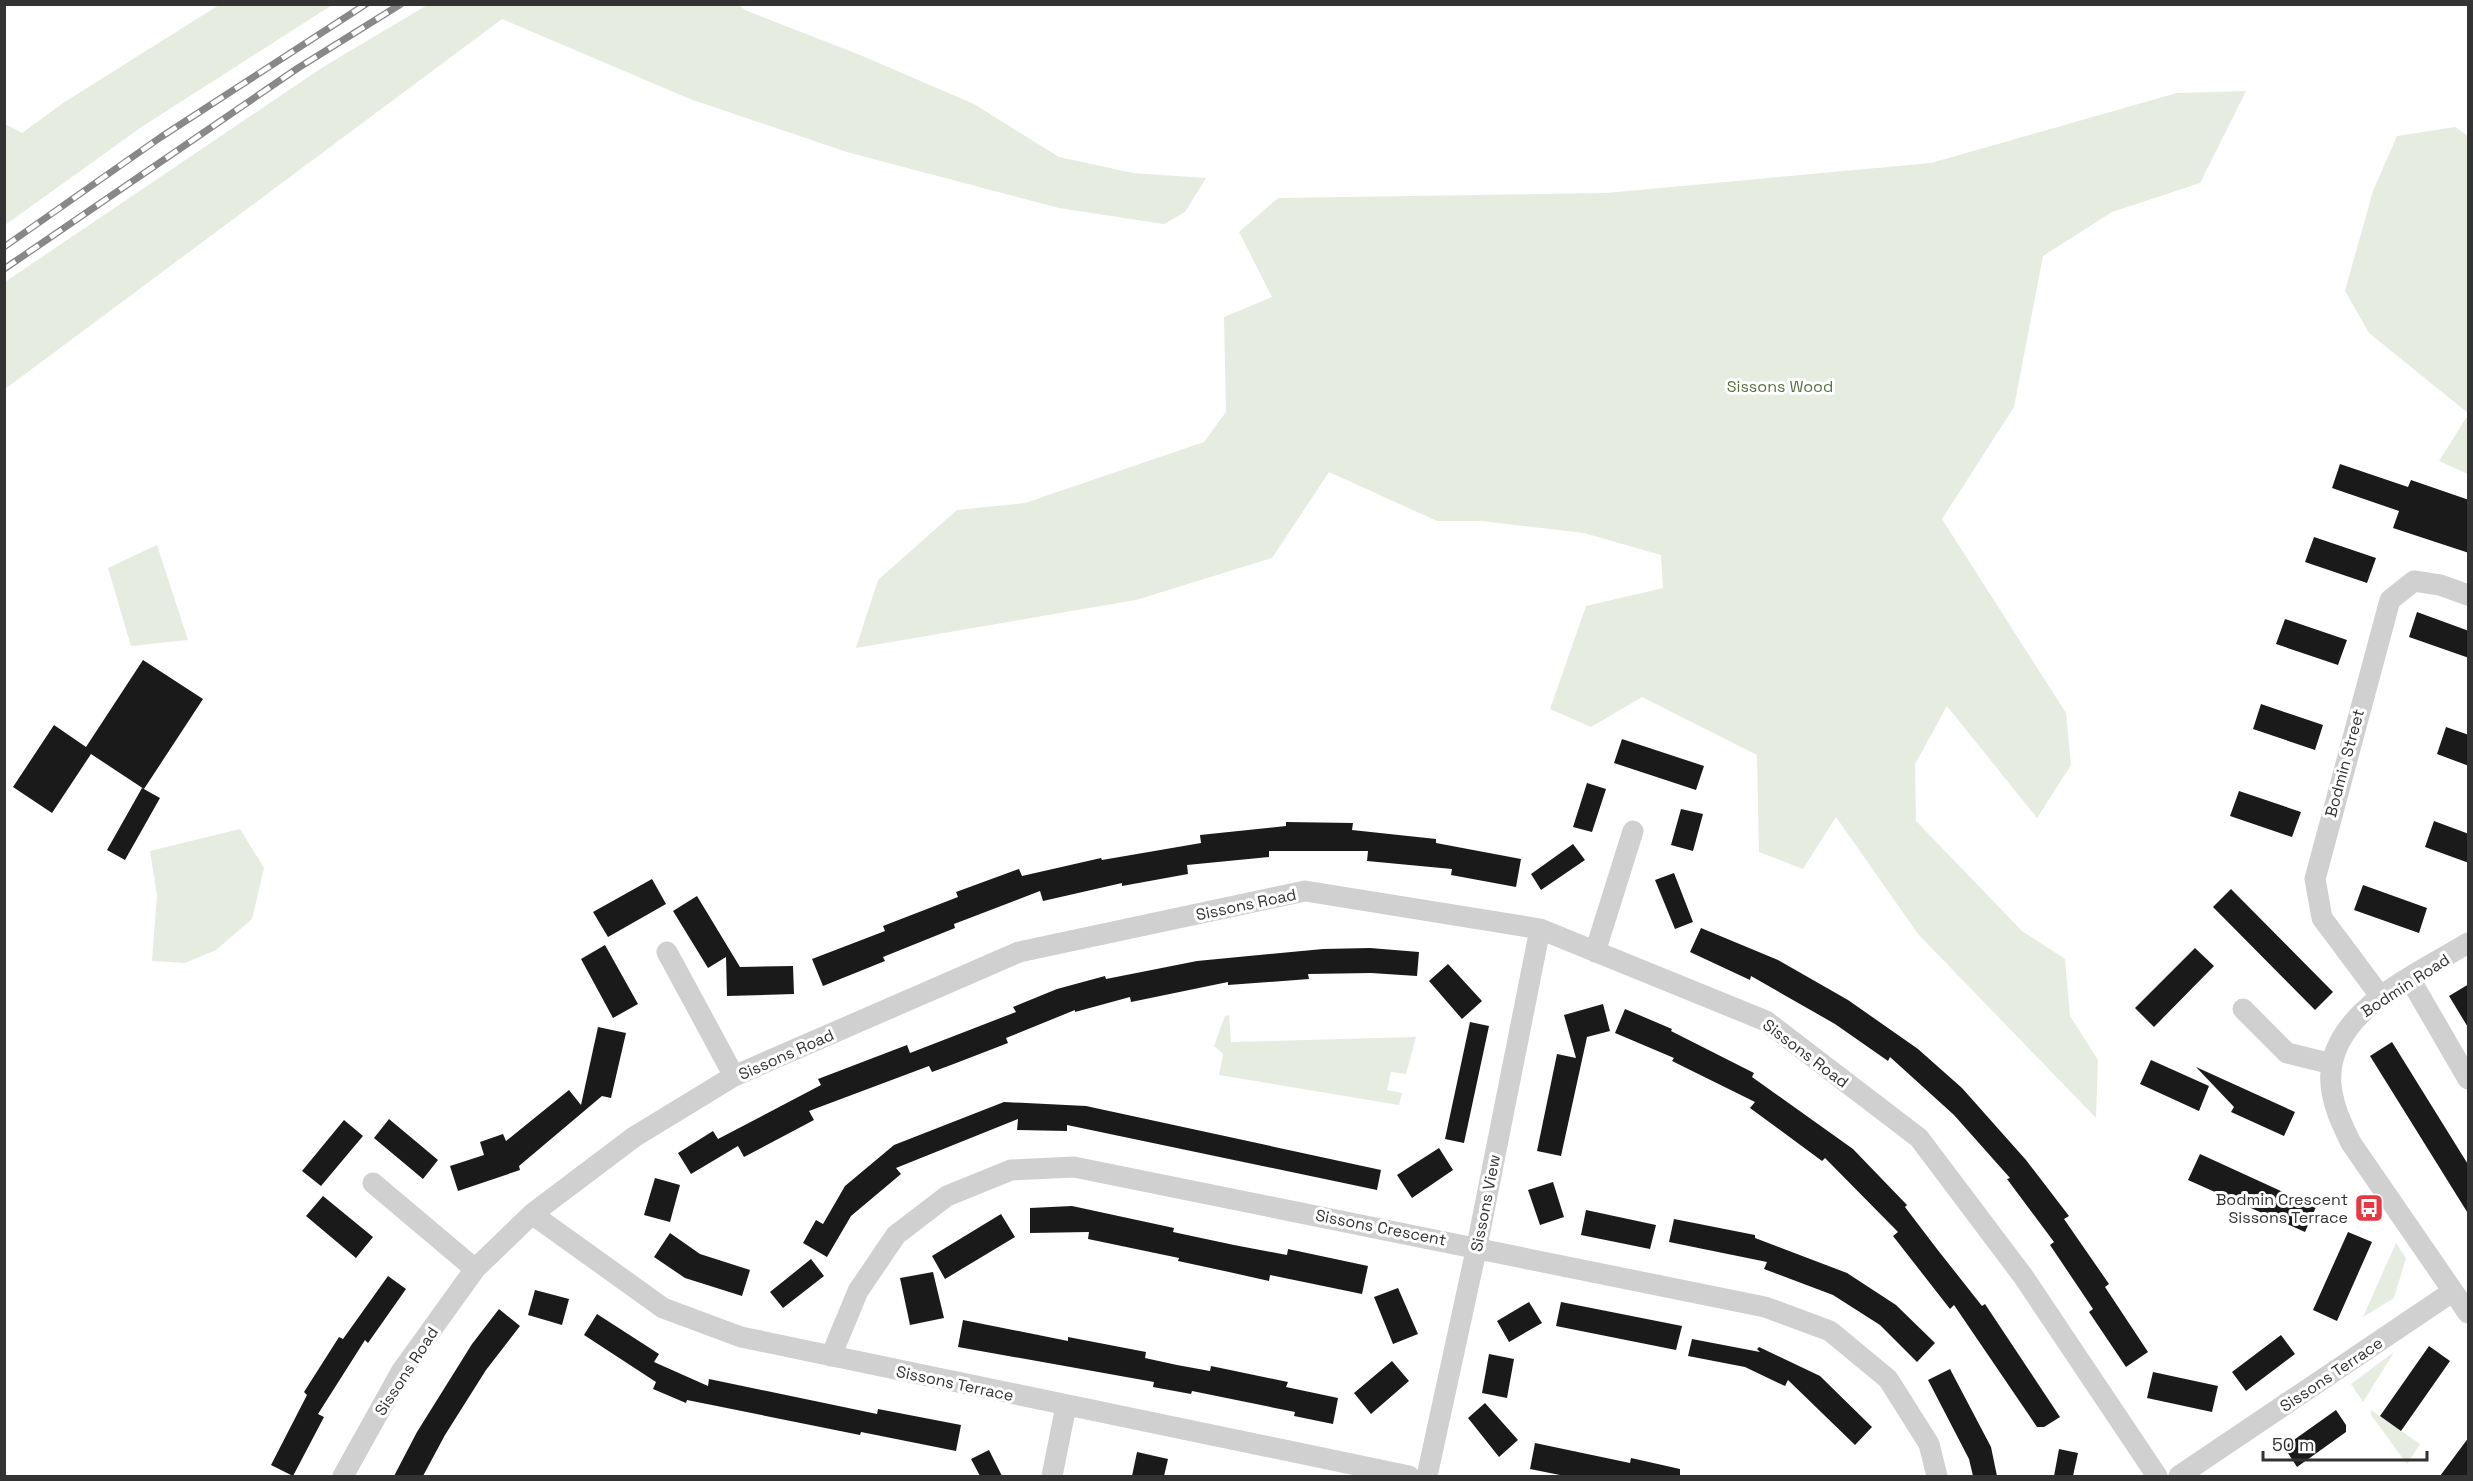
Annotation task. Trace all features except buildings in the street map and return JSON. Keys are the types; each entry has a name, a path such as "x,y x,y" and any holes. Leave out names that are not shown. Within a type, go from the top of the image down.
{"street":[{"name":"Bodmin Street","path":"2380,997 2322,918 2315,879 2390,600 2414,581 2440,585 2469,595"},
{"path":"1594,952 1633,831"},
{"name":"Sissons Road","path":"343,1476 400,1372 475,1269 532,1214 634,1137 734,1076 1019,952 1305,891 1540,930 1766,1021 1918,1138 2023,1276 2157,1476"},
{"name":"Sissons View","path":"1427,1476 1477,1246 1540,930"},
{"name":"Bodmin Road","path":"2332,1064 2341,1039 2357,1015 2380,997 2469,943"},
{"path":"667,952 734,1076"},
{"path":"2410,978 2469,1078"},
{"path":"2243,1009 2287,1053 2332,1064 2331,1090 2338,1117 2351,1143 2452,1292 2469,1313"},
{"name":"Sissons Crescent","path":"831,1356 858,1291 896,1235 947,1196 1011,1170 1074,1167 1477,1246 1765,1306 1830,1331 1888,1379 1929,1444 1937,1476"},
{"path":"373,1183 475,1269"},
{"name":"Sissons Terrace","path":"532,1214 663,1308 741,1337 1409,1476"},
{"name":"Sissons Terrace","path":"2179,1476 2452,1292"},
{"path":"1052,1476 1066,1406"}],"green space":[{"path":"429,4 739,5 745,10 860,55 974,104 1059,157 1133,173 1206,178 1185,212 1164,224 1059,208 847,152 690,99 502,19 5,389 5,282 323,67"},
{"path":"219,5 332,5 143,126 5,225 5,124 22,133 63,103"},
{"name":"Sissons Wood","path":"2246,91 2200,183 2112,212 2043,256 2014,407 1942,519 2066,713 2071,765 2037,818 1947,706 1915,764 1916,821 2022,931 2065,959 2070,1016 2098,1060 2096,1118 1918,934 1836,817 1803,869 1759,852 1757,755 1642,697 1591,727 1550,709 1586,606 1663,588 1661,555 1584,533 1482,521 1437,521 1329,472 1272,558 1136,600 856,648 878,580 957,510 1025,503 1204,442 1226,412 1224,317 1272,297 1239,232 1278,198 1606,193 1931,163 2177,93"},
{"path":"2455,127 2468,136 2468,413 2369,333 2345,291 2373,191 2397,136"},
{"path":"2468,415 2468,474 2439,461"},
{"path":"157,545 188,640 131,646 108,568"},
{"path":"240,829 264,868 252,919 216,950 185,963 152,961 157,895 150,851"},
{"path":"1229,1015 1231,1042 1416,1037 1406,1074 1391,1072 1387,1090 1402,1093 1399,1105 1219,1075 1223,1054 1214,1046 1225,1016"},
{"path":"2396,1243 2406,1258 2394,1298 2363,1317"},
{"path":"2394,1352 2363,1402 2351,1384"},
{"path":"2371,1410 2420,1444 2407,1464 2371,1415"}],"railway":[{"path":"4,247 161,137 366,4"},
{"path":"4,269 298,68 401,4"}],"place":[{"name":"Bodmin Crescent Sissons Terrace","path":"2369,1208"}]}
